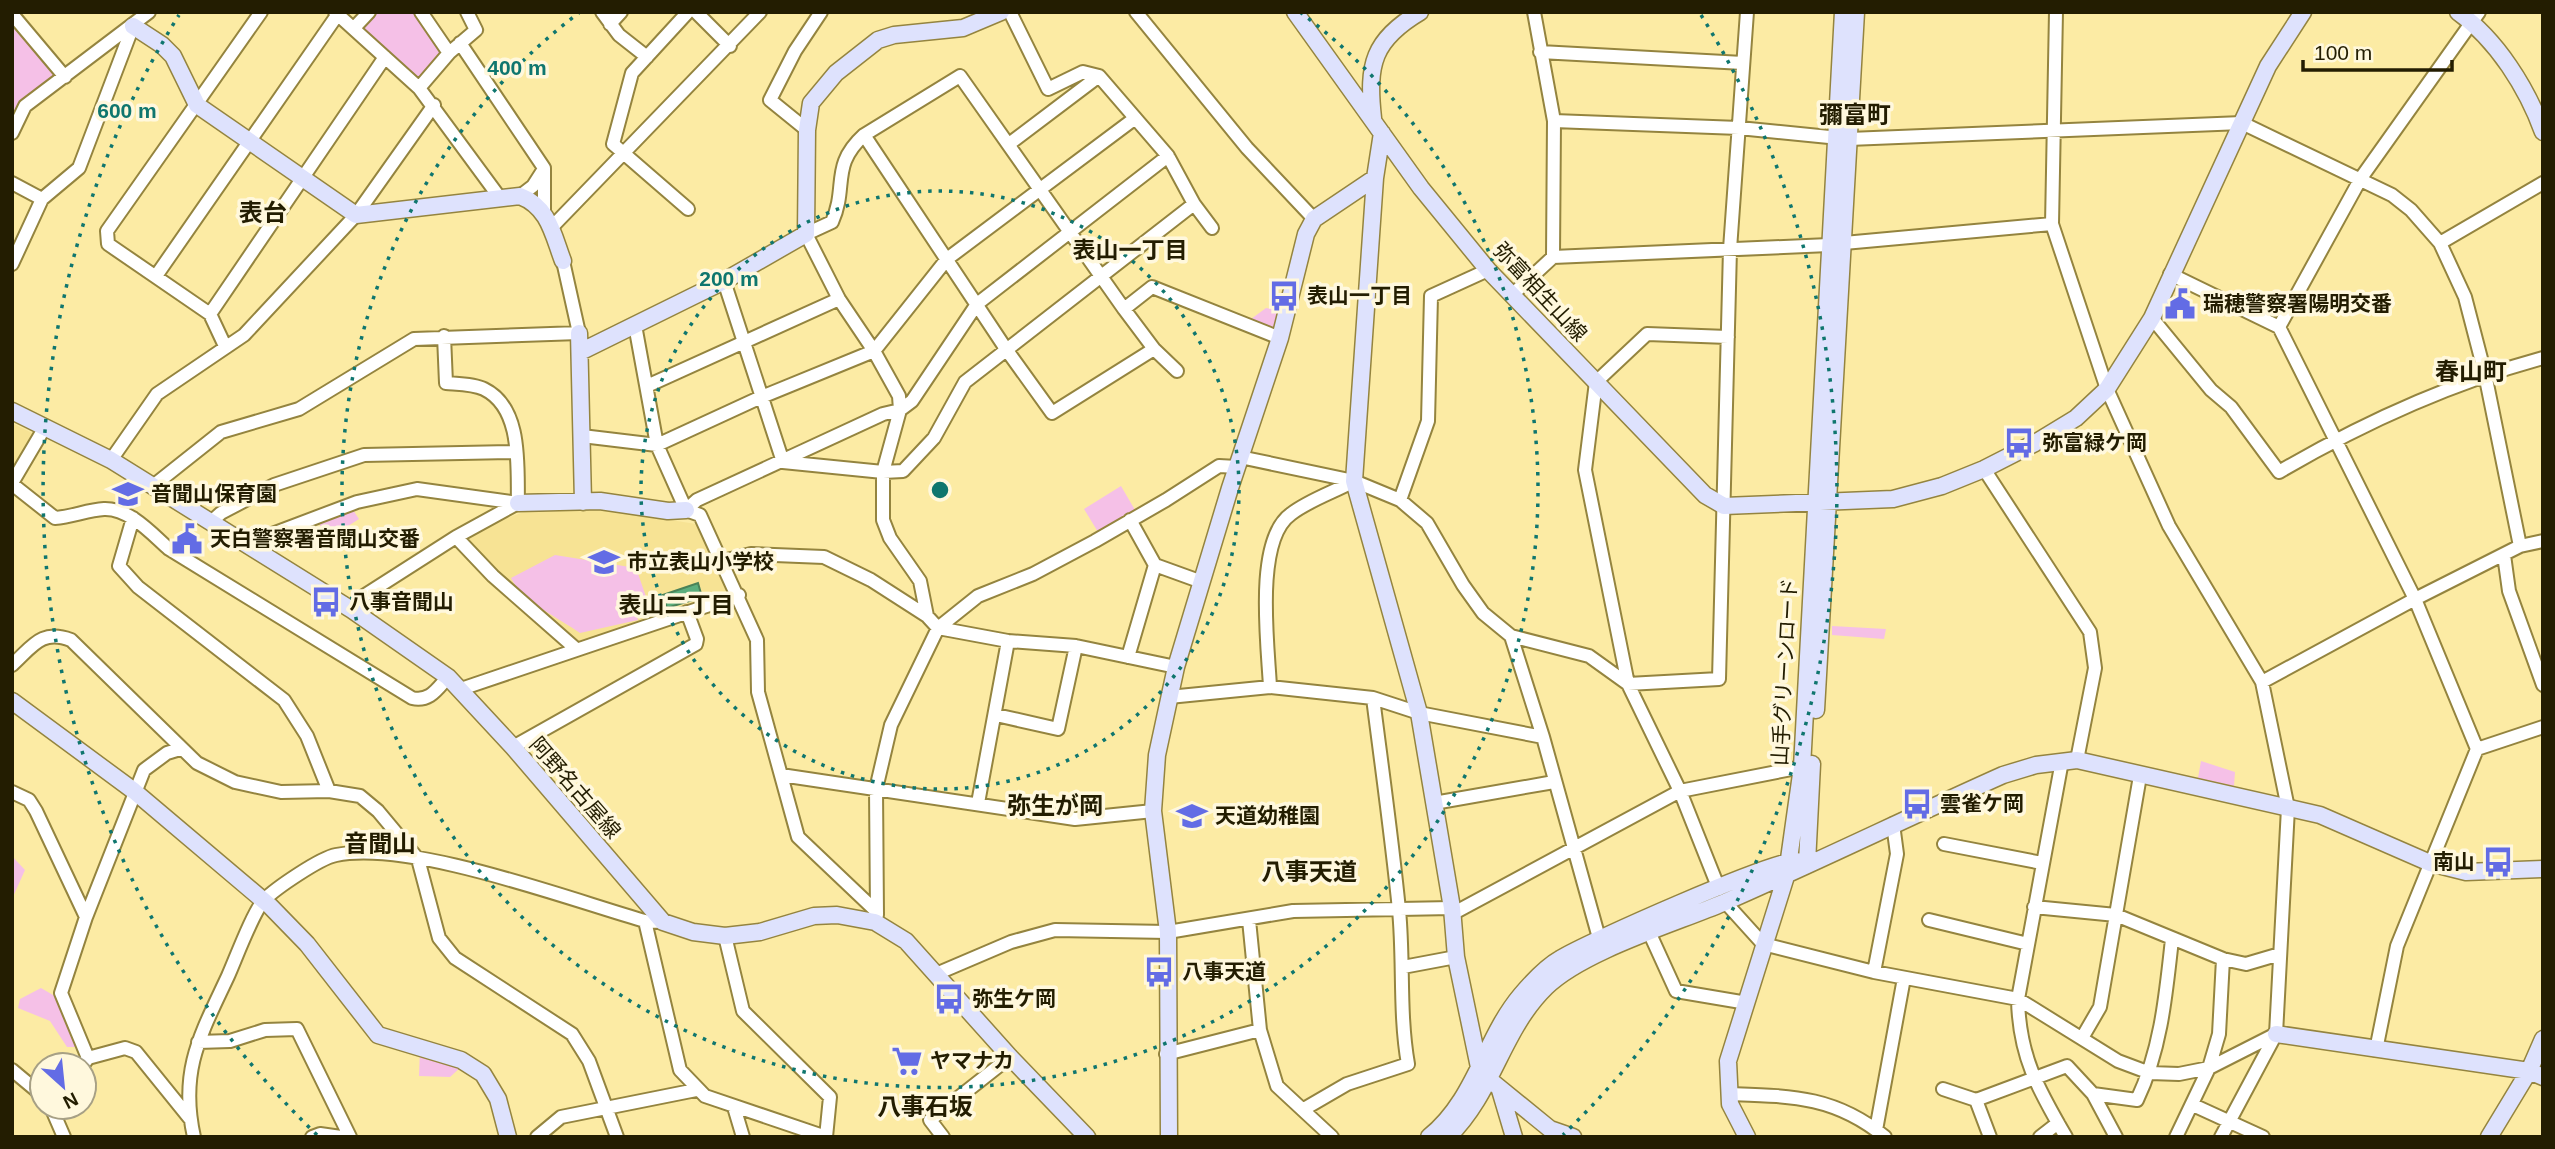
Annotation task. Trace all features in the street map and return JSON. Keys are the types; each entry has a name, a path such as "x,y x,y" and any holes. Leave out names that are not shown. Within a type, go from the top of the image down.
{"street":[{"path":"12,133 26,106 149,12"},
{"path":"225,346 210,314 107,244 107,231 261,12"},
{"path":"354,28 369,12"},
{"path":"421,12 449,53"},
{"path":"419,88 449,53 475,30 467,12"},
{"path":"602,12 619,36 647,57"},
{"path":"610,24 621,12"},
{"path":"688,12 632,73 613,144 688,209"},
{"path":"696,12 730,46"},
{"path":"551,228 761,12"},
{"path":"807,130 771,100 795,51 821,12"},
{"path":"927,616 920,581 890,538 883,520 883,472 900,410 899,396 874,351 839,299 806,234 807,130 811,103 836,74 878,40 894,35 963,28 1001,12"},
{"path":"1010,12 1048,89 1083,72 1099,76 1168,156 1194,204 1212,228"},
{"path":"1136,12 1247,148 1314,219"},
{"name":"弥富相生山線","path":"1295,12 1421,188 1488,270 1706,495 1724,506"},
{"path":"1373,118 1371,101 1376,52 1388,33 1420,12"},
{"path":"1534,12 1554,121 1553,257"},
{"path":"876,917 876,789 891,725 938,628 978,596 1033,574 1219,466 1239,462 1354,481 1400,499 1427,523 1463,585 1483,613 1511,636 1590,656 1628,684 1719,679 1730,249 1746,12"},
{"name":"山手グリーンロード","path":"1747,1137 1730,1104 1728,1061 1788,867 1802,767 1822,501 1848,12"},
{"path":"2056,12 2052,224 2107,389 2169,526 2262,682 2288,808 2276,1034 2221,1137"},
{"path":"1724,506 1894,499 1942,486 1983,469 2035,443 2076,418 2107,389 2152,318 2268,66 2303,12"},
{"path":"156,276 336,13 419,88 500,198"},
{"path":"12,14 65,76"},
{"path":"2278,327 2361,178 2469,15 2509,66 2536,112 2543,132"},
{"path":"133,26 162,45 173,56 197,105 248,144 356,215 520,196 533,201 544,212 563,261 579,333 583,502"},
{"path":"12,264 42,199 79,167 133,26"},
{"path":"460,43 544,168 544,212"},
{"path":"1540,52 1743,63"},
{"path":"210,314 385,57"},
{"path":"580,352 724,281 832,222 839,207 841,166 851,147 864,135 960,76 1124,309 1154,349 1177,371"},
{"path":"1009,145 1099,76"},
{"path":"111,460 157,394 244,335 356,215 434,105"},
{"path":"582,436 657,446 762,397 874,351 947,259 1134,119"},
{"path":"1554,121 1739,128 1842,139 2242,123 2392,195 2412,210 2440,243 2465,297 2485,374 2520,546"},
{"path":"1382,133 1375,178 1354,481 1419,713 1452,911 1456,957 1490,1081 1514,1137"},
{"path":"864,135 1006,349 1052,413 1154,349"},
{"path":"686,510 697,500 883,414 900,410 912,401 977,304 1072,234 1168,156"},
{"path":"520,196 533,186 544,168"},
{"path":"1169,1137 1166,1054 1168,932 1153,811 1157,755 1168,696 1239,462 1280,338 1306,234 1314,219 1375,178"},
{"path":"12,183 42,199"},
{"path":"2440,243 2543,183"},
{"path":"783,462 883,472 903,471 934,438 965,382 1194,204"},
{"path":"1512,295 1553,257 1837,244 2052,224"},
{"path":"1400,499 1428,421 1431,296 1488,270"},
{"path":"2170,274 2278,327 2415,599 2477,749 2398,946 2376,1050"},
{"path":"724,281 783,462"},
{"path":"1124,309 1152,287 1280,338"},
{"path":"647,386 839,299"},
{"path":"2152,318 2211,390 2231,407 2279,472 2334,440 2485,374 2543,358"},
{"path":"635,325 657,446 686,510"},
{"path":"153,486 221,432 299,409 414,339 579,333"},
{"path":"1728,337 1647,334 1596,382 1585,470 1628,684 1680,791 1722,895 1763,944 1874,972 2018,999 2118,1061 2150,1073 2179,1074 2209,1068 2276,1034 2536,1074"},
{"path":"444,336 446,383 481,387 494,395 511,420 516,452 518,503"},
{"name":"阿野名古屋線","path":"12,411 111,460 212,521 352,610 448,677 513,747 663,922"},
{"path":"45,427 12,483 55,517 103,509 117,510 133,518 169,549 412,698 421,700 430,697 448,677"},
{"path":"212,521 221,513 274,485 364,455 516,452"},
{"path":"1983,469 2090,632 2095,668 2042,863 2018,999 2018,1030 2033,1080 2066,1137"},
{"path":"1270,687 1267,619 1269,548 1289,515 1354,481"},
{"path":"250,546 259,539 357,502 417,489 518,503 583,502 686,510 699,514 723,561 757,640 758,692 798,837 876,917 906,941 1010,1057 1087,1137"},
{"name":"山手グリーンロード","path":"1807,863 1822,501"},
{"path":"352,610 359,599 456,537 518,503"},
{"path":"133,518 119,566 138,587 284,700 307,736 329,791"},
{"path":"1130,520 1155,565 1202,582"},
{"path":"456,537 493,576 575,648"},
{"path":"2262,682 2520,546 2543,541"},
{"path":"723,561 751,554 824,557 871,580 927,616 938,628 1008,641 1076,646 1176,667"},
{"path":"2504,555 2509,591 2543,685"},
{"path":"1128,657 1155,565"},
{"path":"461,689 575,648 738,595"},
{"path":"513,747 696,644 697,639 687,612"},
{"path":"12,665 42,637 57,635 71,640 180,750 197,763 235,782 281,792 329,791 360,796 378,811 418,859 439,938 455,958 572,1034 589,1061 617,1137"},
{"path":"1511,636 1599,938"},
{"path":"978,803 1008,641"},
{"path":"996,715 1058,729 1076,646"},
{"path":"1168,696 1270,687 1373,698 1419,713 1542,737"},
{"path":"1304,1109 1347,1084 1408,1064 1401,1028 1403,967 1399,911 1373,698"},
{"path":"12,701 134,791 263,900 307,944 378,1035 461,1060 483,1074 498,1099 508,1137"},
{"path":"2477,749 2543,727"},
{"path":"82,1051 61,993 86,917 144,770 152,761 180,750"},
{"path":"1430,1137 1490,1081 1490,1044 1522,993 1558,960 1599,938 1722,895 1788,867 1807,863 2003,775 2036,765 2069,760 2320,815 2430,863 2466,872 2543,869"},
{"path":"936,974 1011,942 1055,930 1168,932 1293,911 1452,911 1680,791 1802,767"},
{"path":"781,775 1074,819 1153,811"},
{"path":"2082,1038 2101,1007 2140,776"},
{"path":"1434,803 1555,782"},
{"path":"12,792 29,800 36,811 86,917"},
{"path":"1874,972 1897,853 1893,824"},
{"path":"1944,844 2042,863"},
{"path":"194,1137 188,1077 198,1042 263,900 332,856 362,852 458,867 645,921 663,922 693,932 725,936 760,932 814,916 876,917"},
{"path":"1448,1137 1472,1109 1490,1081 1517,1020 1547,986 1597,955 1650,934 1722,895"},
{"path":"2034,907 2116,915 2223,959 2246,964 2280,954"},
{"path":"1249,920 1260,1030 1277,1086 1332,1137"},
{"path":"1928,920 2028,943"},
{"path":"645,921 675,1056 680,1070 696,1090 734,1107 826,1137 830,1097 743,1012 725,936"},
{"path":"1650,934 1676,991 1747,1003"},
{"path":"2093,1094 2137,1100 2150,1073 2165,1003 2172,939"},
{"path":"1403,967 1456,957"},
{"path":"2176,1137 2209,1068 2219,1034 2223,959"},
{"path":"1730,1094 1795,1096 1837,1106 1881,1133 1904,978"},
{"path":"198,1042 230,1041 265,1030 297,1029 347,1137"},
{"path":"1166,1054 1260,1030"},
{"path":"2489,1137 2536,1074 2543,1039"},
{"path":"98,1057 125,1048 136,1052 191,1121"},
{"path":"943,1137 930,1120 1010,1057"},
{"path":"1943,1089 1976,1100 2067,1066 2093,1094 2116,1137"},
{"path":"12,1070 28,1083"},
{"path":"1490,1081 1550,1129 1573,1137"},
{"path":"537,1137 561,1116 696,1090"},
{"path":"1976,1100 1990,1137"},
{"path":"2193,1105 2229,1124 2263,1137"},
{"path":"734,1107 743,1137"},
{"path":"2040,1137 2058,1123"},
{"path":"312,1137 320,1134 347,1137"}],"shaded area":[{"path":"377,12 414,12 442,51 416,80 360,29"},
{"path":"12,19 56,75 22,100 12,120"},
{"path":"1266,308 1283,311 1277,333 1247,322"},
{"path":"12,423 36,435 12,474"},
{"path":"1121,486 1135,510 1098,532 1084,509"},
{"path":"351,507 359,519 328,539 317,520"},
{"name":"市立表山小学校","path":"596,508 702,525 733,591 580,644 575,643 468,544 468,539 493,523 527,511"},
{"path":"555,555 636,568 650,608 636,613 638,620 580,633 524,595 511,578"},
{"path":"698,583 702,597 667,608 663,595"},
{"path":"1832,626 1886,629 1884,639 1832,635"},
{"path":"2201,761 2235,772 2234,786 2198,778"},
{"path":"12,856 25,870 12,899"},
{"path":"41,988 72,1006 80,1047 67,1047 50,1021 18,1008 20,999"},
{"path":"420,1049 461,1067 450,1077 419,1076"}],"place":[{"name":"表山一丁目","path":"1284,296"},
{"name":"瑞穂警察署陽明交番","path":"2180,304"},
{"name":"弥富緑ケ岡","path":"2019,443"},
{"name":"音聞山保育園","path":"128,494"},
{"name":"天白警察署音聞山交番","path":"187,539"},
{"name":"市立表山小学校","path":"604,562"},
{"name":"八事音聞山","path":"326,602"},
{"name":"雲雀ケ岡","path":"1917,804"},
{"name":"天道幼稚園","path":"1192,816"},
{"name":"南山","path":"2498,862"},
{"name":"八事天道","path":"1159,972"},
{"name":"弥生ケ岡","path":"949,999"},
{"name":"ヤマナカ","path":"907,1061"}],"district":[{"name":"彌富町","path":"1855,115"},
{"name":"表台","path":"263,213"},
{"name":"表山一丁目","path":"1130,250"},
{"name":"春山町","path":"2471,372"},
{"name":"表山二丁目","path":"676,605"},
{"name":"弥生が岡","path":"1055,806"},
{"name":"音聞山","path":"380,844"},
{"name":"八事天道","path":"1309,872"},
{"name":"八事石坂","path":"925,1107"}]}
